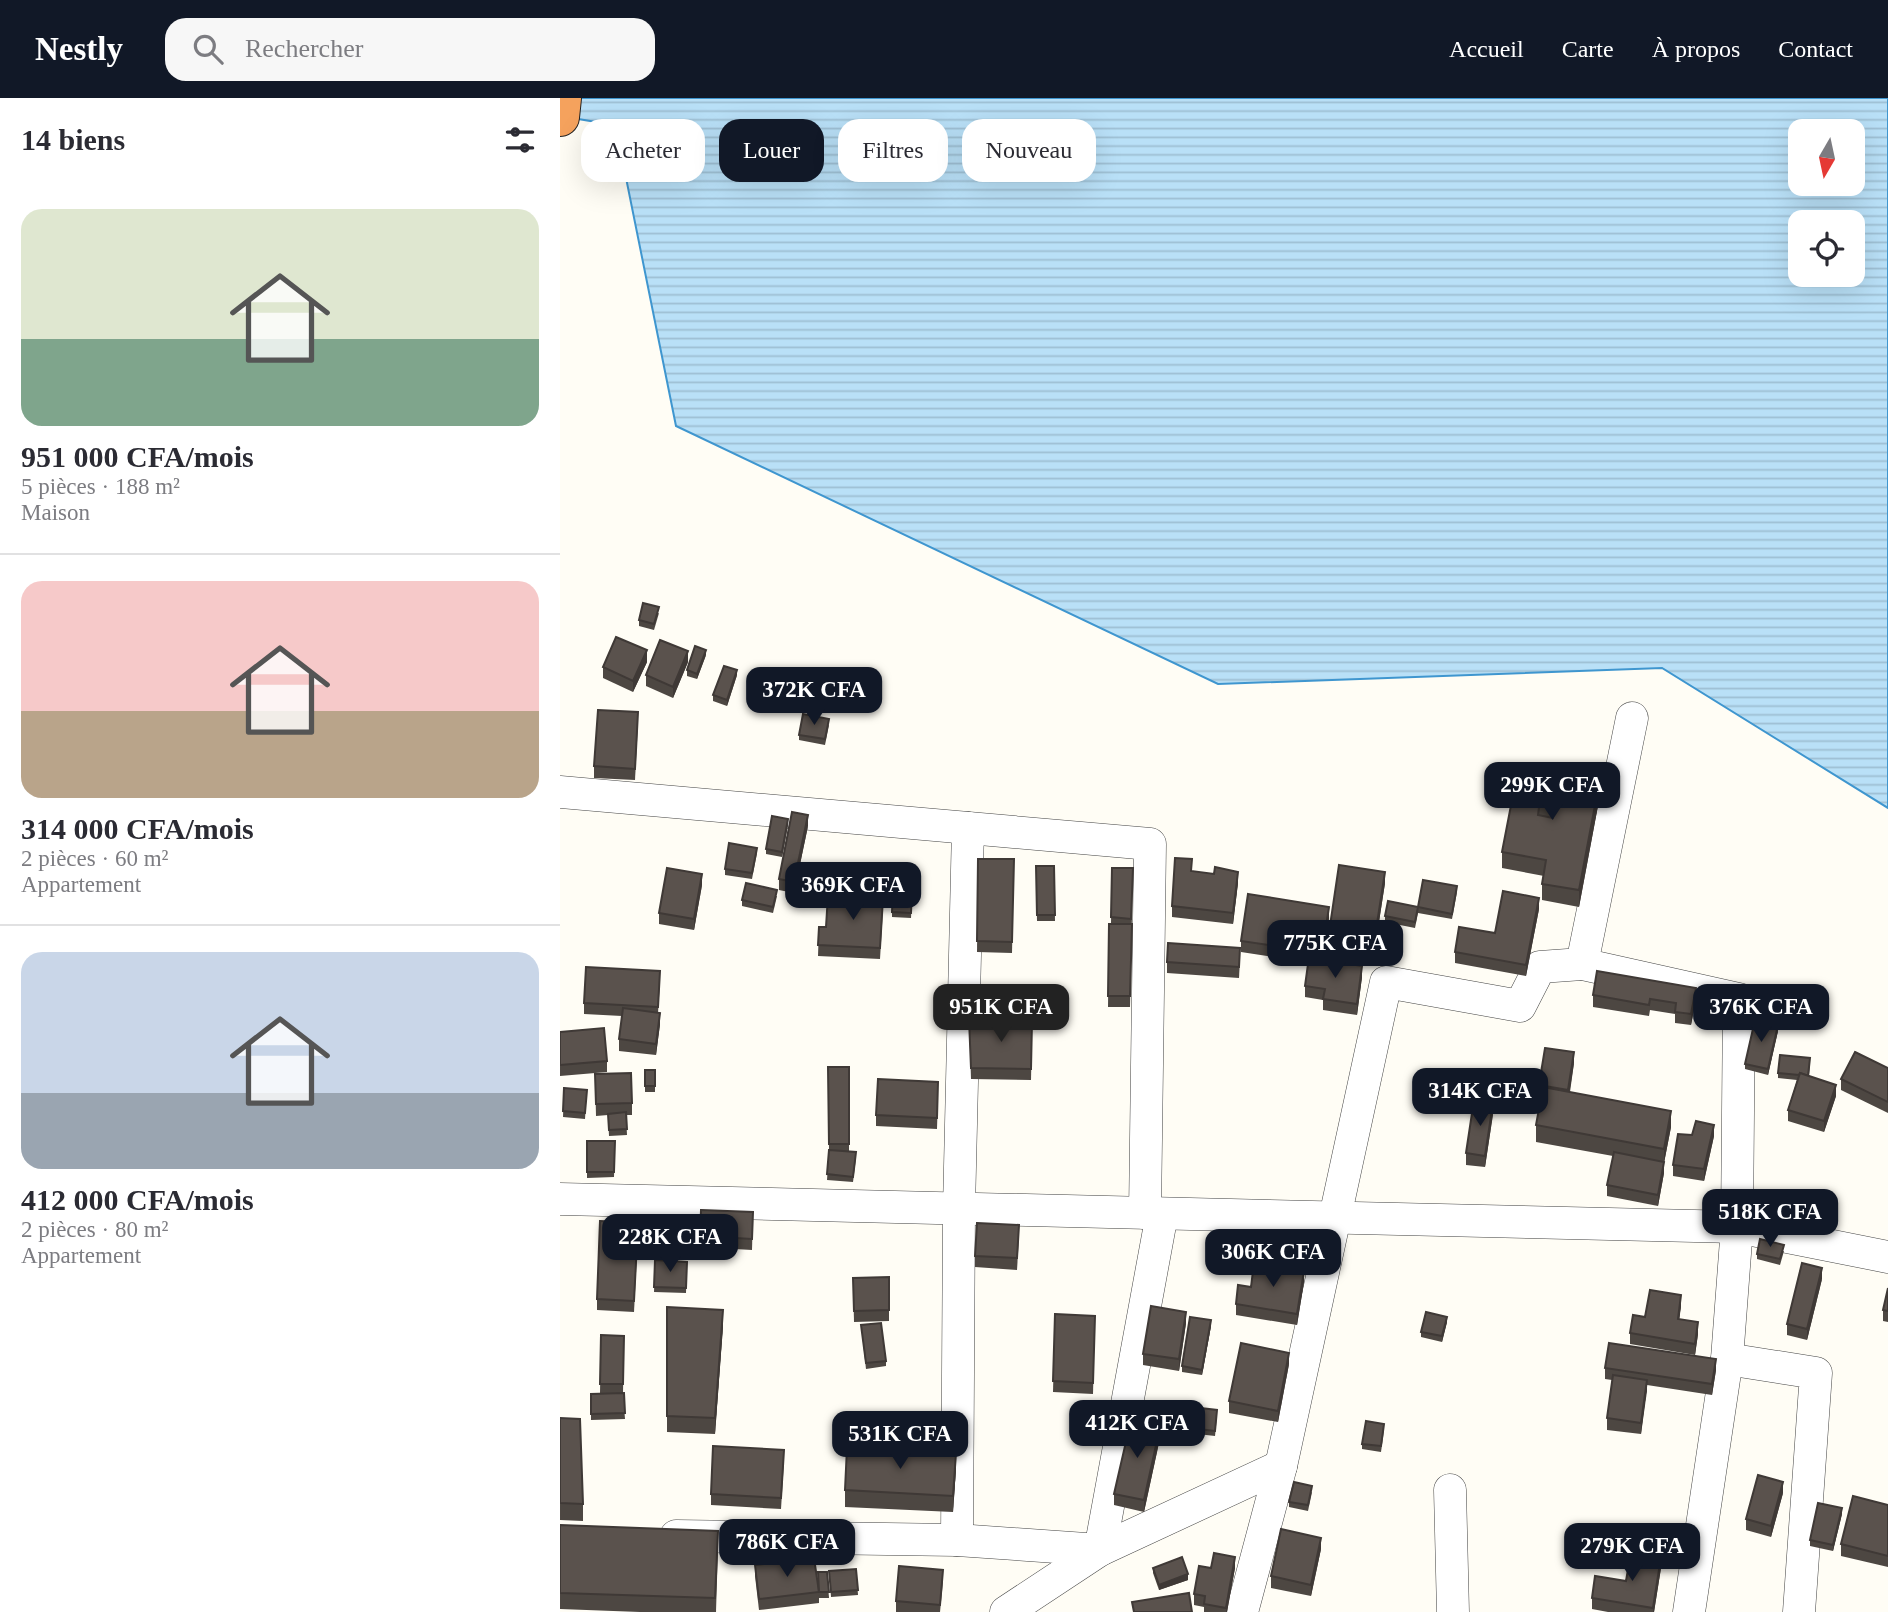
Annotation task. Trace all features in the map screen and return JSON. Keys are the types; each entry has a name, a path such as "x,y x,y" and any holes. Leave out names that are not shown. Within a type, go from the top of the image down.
{"highway":[{"path":"560,117 562,98"}],"street":[{"path":"1582,964 1633,718"},
{"path":"560,792 1150,844 1153,1214 1100,1550"},
{"path":"957,1540 959,1209 968,828"},
{"path":"1242,1612 1282,1466 1386,982 1520,1006 1540,967 1582,964 1739,999 1737,1227 1727,1359 1689,1612"},
{"path":"560,1199 1737,1227 1888,1257"},
{"path":"1727,1359 1816,1373 1799,1612"},
{"path":"1006,1612 1100,1550 1282,1466"},
{"path":"1450,1490 1454,1612"},
{"path":"642,1536 957,1540 1100,1550"}],"water":[{"path":"560,98 1888,98 1888,808 1662,668 1218,684 676,426 627,182 705,182 705,119 581,120 560,116"}],"building":[{"path":"643,603 659,607 654,624 639,620"},
{"path":"616,637 647,650 633,681 603,667"},
{"path":"660,640 688,651 673,687 646,675"},
{"path":"695,646 706,650 697,674 687,670"},
{"path":"724,666 737,670 727,700 713,695"},
{"path":"598,710 638,712 635,769 594,766"},
{"path":"803,714 829,719 825,739 799,735"},
{"path":"1519,764 1600,779 1579,890 1542,884 1546,860 1502,852","holes":["1540,800 1555,803 1553,818 1538,815"]},
{"path":"792,812 808,815 794,882 779,879"},
{"path":"772,816 788,819 782,852 766,849"},
{"path":"729,843 757,848 752,873 725,869"},
{"path":"1175,858 1192,859 1191,871 1214,874 1215,867 1238,872 1233,913 1172,906"},
{"path":"978,859 1014,859 1012,942 977,941"},
{"path":"894,865 913,866 911,913 892,912"},
{"path":"1339,865 1385,872 1374,943 1350,939 1352,929 1330,926"},
{"path":"1036,866 1054,866 1055,915 1037,915"},
{"path":"667,868 702,874 694,919 659,913"},
{"path":"1112,868 1133,868 1131,919 1111,917"},
{"path":"1423,880 1457,886 1452,914 1418,907"},
{"path":"746,883 777,890 773,907 742,900"},
{"path":"1503,891 1539,898 1526,965 1455,952 1459,927 1495,933"},
{"path":"1248,894 1329,907 1322,953 1241,941"},
{"path":"828,895 883,898 880,948 818,945 819,927 826,927"},
{"path":"1388,901 1418,907 1415,922 1385,916"},
{"path":"1109,924 1132,924 1130,996 1108,996"},
{"path":"1168,943 1240,948 1239,967 1167,962"},
{"path":"1309,957 1362,966 1357,1004 1323,999 1325,989 1305,986"},
{"path":"586,967 660,971 658,1007 584,1003"},
{"path":"1597,971 1696,988 1691,1014 1675,1012 1676,1003 1650,999 1649,1005 1593,995"},
{"path":"623,1008 660,1013 656,1044 619,1039"},
{"path":"969,1019 1032,1021 1031,1069 971,1068"},
{"path":"1755,1020 1778,1025 1768,1069 1745,1064"},
{"path":"604,1028 607,1061 560,1065 560,1032"},
{"path":"1545,1048 1574,1052 1568,1090 1539,1085"},
{"path":"1855,1052 1888,1068 1888,1102 1841,1079"},
{"path":"1780,1055 1810,1058 1808,1076 1800,1073 1778,1073"},
{"path":"828,1067 849,1067 849,1144 829,1144"},
{"path":"645,1070 655,1070 655,1086 645,1086"},
{"path":"631,1073 632,1103 596,1104 595,1074"},
{"path":"1800,1073 1836,1085 1824,1121 1788,1110"},
{"path":"878,1079 938,1082 937,1118 876,1115"},
{"path":"1543,1087 1671,1111 1664,1149 1536,1125"},
{"path":"564,1088 587,1090 585,1113 563,1111"},
{"path":"1474,1100 1493,1103 1485,1156 1466,1153"},
{"path":"626,1112 627,1129 609,1130 608,1114"},
{"path":"1696,1121 1714,1125 1704,1169 1673,1165 1678,1134 1692,1135"},
{"path":"587,1141 615,1141 614,1172 587,1172"},
{"path":"829,1150 856,1152 853,1177 827,1174"},
{"path":"1614,1152 1664,1162 1658,1195 1607,1185"},
{"path":"701,1210 753,1212 752,1239 700,1236"},
{"path":"600,1221 638,1223 634,1301 597,1299"},
{"path":"977,1223 1019,1225 1017,1258 975,1256"},
{"path":"1760,1239 1784,1245 1780,1259 1757,1254"},
{"path":"655,1260 687,1262 686,1288 654,1287"},
{"path":"1254,1263 1304,1271 1297,1314 1236,1304 1238,1285 1251,1287"},
{"path":"1802,1263 1822,1268 1807,1329 1787,1324"},
{"path":"889,1277 889,1310 854,1311 853,1278"},
{"path":"1888,1288 1888,1311 1883,1310"},
{"path":"1650,1290 1681,1295 1678,1319 1698,1322 1695,1344 1630,1333 1633,1315 1645,1317"},
{"path":"1151,1306 1186,1312 1179,1359 1143,1354"},
{"path":"667,1307 723,1310 715,1418 667,1416"},
{"path":"1426,1312 1447,1317 1442,1336 1421,1332"},
{"path":"1055,1314 1095,1316 1093,1383 1053,1381"},
{"path":"1190,1317 1211,1320 1202,1370 1182,1366"},
{"path":"881,1323 886,1361 866,1363 861,1325"},
{"path":"601,1335 624,1336 623,1384 600,1384"},
{"path":"1241,1343 1289,1353 1278,1411 1229,1401"},
{"path":"1609,1343 1716,1359 1712,1384 1605,1368"},
{"path":"1613,1375 1647,1380 1641,1423 1607,1418"},
{"path":"624,1393 625,1413 591,1414 591,1394"},
{"path":"1183,1406 1217,1410 1215,1431 1180,1427"},
{"path":"560,1418 580,1419 583,1504 560,1503"},
{"path":"1131,1420 1160,1427 1144,1500 1114,1494"},
{"path":"1366,1421 1384,1424 1381,1446 1362,1444"},
{"path":"713,1446 784,1450 781,1498 711,1494"},
{"path":"847,1447 956,1453 953,1496 845,1490"},
{"path":"1758,1475 1783,1482 1771,1526 1746,1519"},
{"path":"1294,1482 1312,1486 1308,1505 1289,1502"},
{"path":"1853,1496 1888,1505 1888,1556 1841,1544"},
{"path":"1818,1503 1842,1508 1833,1545 1810,1540"},
{"path":"560,1525 718,1531 715,1598 560,1593"},
{"path":"1281,1529 1321,1538 1311,1585 1271,1576"},
{"path":"1631,1552 1661,1557 1653,1608 1592,1598 1595,1576 1626,1581"},
{"path":"1214,1553 1235,1557 1226,1608 1204,1604 1205,1596 1194,1594 1199,1566 1211,1568"},
{"path":"1182,1557 1188,1574 1159,1585 1153,1568"},
{"path":"814,1558 819,1592 759,1599 755,1565"},
{"path":"899,1566 943,1570 940,1605 896,1601"},
{"path":"856,1569 858,1590 831,1592 829,1571"},
{"path":"818,1572 827,1572 829,1592 819,1592"},
{"path":"1189,1593 1192,1612 1134,1612 1132,1602"}]}
